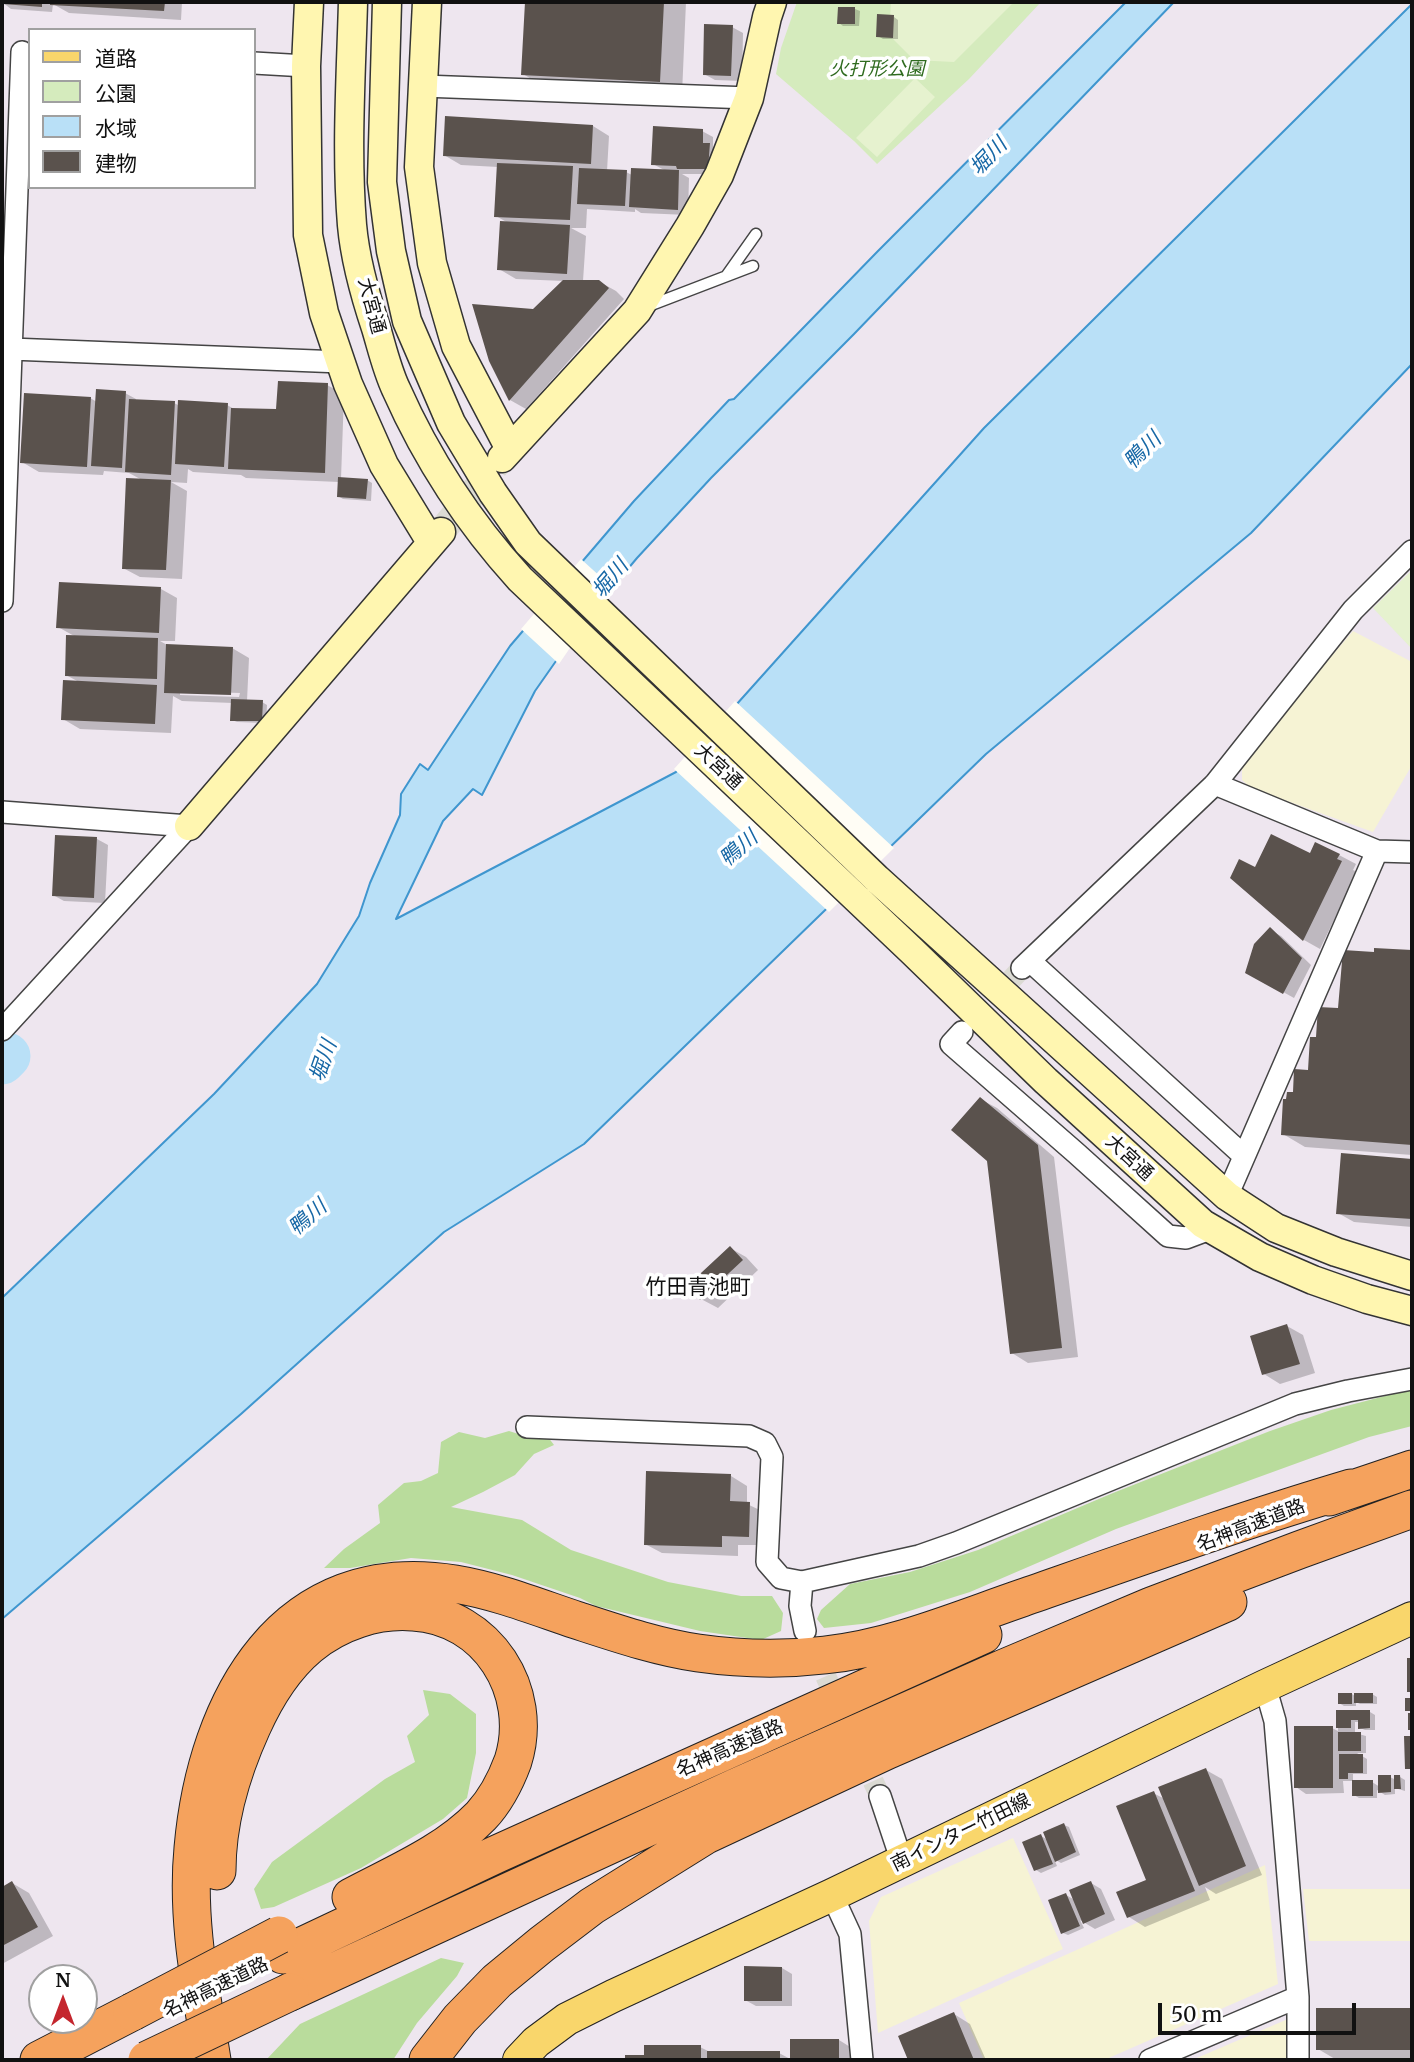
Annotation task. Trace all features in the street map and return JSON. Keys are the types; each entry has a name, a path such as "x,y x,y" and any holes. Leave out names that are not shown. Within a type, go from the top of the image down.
{"highway":[{"name":"名神高速道路","path":"281,1945 497,1854 950,1649 1200,1545 1351,1488 1412,1469"},
{"path":"212,2060 195,1956 192,1917 192,1849 205,1773 230,1701 266,1648 311,1609 336,1595 367,1585 399,1580 428,1580 491,1592 635,1639 696,1653 788,1658 828,1655 916,1635 1277,1510 1351,1488"},
{"name":"名神高速道路","path":"147,2060 736,1787 1004,1668 1151,1606 1299,1550 1412,1512"},
{"path":"428,2060 460,2019 497,1981 542,1944 592,1906 706,1835 888,1750 1221,1605 1412,1512"},
{"path":"61,2060 134,2019 281,1945 435,1852 483,1814 497,1794 517,1747 517,1700 509,1678 496,1658 480,1640 461,1626 436,1616 414,1612 365,1616 338,1628 309,1646 283,1673 260,1708 231,1783 217,1861 219,1937 238,2060"},
{"path":"39,2060 134,2019"}],"main road":[{"name":"南インター竹田線","path":"519,2060 536,2042 567,2020 613,1996 902,1862 1265,1686 1412,1618"}],"street":[{"path":"2,1030 189,826 436,537 384,465 348,384 324,313 308,235 306,66 309,2"},
{"name":"大宮通","path":"354,2 349,165 352,228 366,298 395,387 427,452 471,520 507,565 1046,1081 1210,1229 1260,1257 1313,1280 1412,1311"},
{"name":"大宮通","path":"387,2 382,182 391,251 407,321 451,424 493,494 528,543 877,879 1227,1196 1276,1228 1336,1252 1412,1276"},
{"path":"427,2 419,167 432,263 456,346 505,454 637,311 719,175 749,98 772,2"},
{"path":"2,601 18,52"},
{"path":"256,63 306,66"},
{"path":"423,86 749,98"},
{"path":"11,349 341,362"},
{"path":"1244,1156 1026,964 1215,784 1353,610 1412,551"},
{"path":"1215,784 1377,851 1412,852"},
{"path":"2,812 189,826"},
{"path":"1227,1196 1377,851"},
{"path":"962,1032 951,1044 1168,1236 1186,1238 1210,1229"},
{"path":"527,1427 749,1436 765,1443 772,1457 767,1562 781,1578 802,1582 919,1556 956,1543 1295,1404 1412,1379"},
{"path":"802,1582 800,1606 805,1631"},
{"path":"1265,1686 1275,1721 1298,1997 1298,2060"},
{"path":"880,1796 902,1862"},
{"path":"832,1895 850,1934 862,2060"},
{"path":"1150,2060 1298,1997"}],"lane":[{"path":"727,276 755,234"},
{"path":"637,311 753,265"}],"shaded area":[{"path":"2,2 1412,2 1412,2060 2,2060"},
{"path":"1353,631 1412,662 1412,765 1373,832 1251,788 1242,780 1242,765 1248,754"},
{"path":"1013,1838 1063,1949 878,2033 869,1921 881,1897"},
{"path":"1265,1865 1278,1984 1104,2060 984,2060 959,2003"},
{"path":"1303,1889 1412,1889 1412,1941 1309,1941"},
{"path":"1288,2019 1287,2060 1192,2060"}],"green space":[{"name":"火打形公園","path":"797,2 1041,2 969,79 877,164 776,74 781,48"},
{"path":"891,2 1014,2 954,62 914,60 889,35"},
{"path":"915,78 935,97 877,157 856,138"},
{"path":"1412,570 1412,649 1373,608"},
{"path":"1412,1389 1412,1426 1369,1437 1116,1529 970,1592 871,1623 824,1628 817,1619 821,1610 850,1584 910,1572 978,1550 1270,1431 1331,1410"},
{"path":"509,1431 528,1437 548,1437 554,1445 534,1454 515,1475 451,1507 522,1520 571,1550 668,1582 741,1596 772,1596 783,1613 781,1631 761,1640 700,1631 596,1606 512,1575 461,1562 411,1558 350,1568 324,1568 344,1549 380,1523 378,1505 404,1483 421,1481 438,1473 441,1442 459,1432 485,1438"},
{"path":"423,1690 450,1694 476,1714 476,1753 467,1798 443,1819 361,1868 274,1907 261,1909 254,1889 272,1862 385,1779 415,1762 407,1736 429,1715"},
{"path":"441,1958 464,1963 457,1976 417,2023 393,2060 266,2060 300,2024"}],"water":[{"path":"1126,2 1174,2 854,334 711,478 637,558 584,621 535,691 482,795 473,789 443,821 396,919 676,772 984,428 1412,4 1412,364 1251,533 986,754 584,1144 444,1232 241,1414 2,1619 2,1298 214,1094 317,984 359,916 370,883 400,815 401,794 420,764 428,770 510,646 634,501 729,400 734,399"}],"pier":[{"path":"581,559 615,590 587,623 559,664 521,629"},
{"path":"735,701 894,848 829,912 674,769"}],"building":[{"path":"42,2 42,7 3,4"},
{"path":"50,2 165,2 164,11 50,5"},
{"path":"525,2 664,2 660,82 521,75"},
{"path":"838,7 855,7 855,24 837,24"},
{"path":"877,14 894,15 893,38 876,37"},
{"path":"704,24 733,25 731,76 703,75"},
{"path":"445,116 593,125 591,164 443,156"},
{"path":"653,126 703,129 703,143 710,143 708,169 677,169 676,166 651,165"},
{"path":"497,163 573,166 570,220 494,217"},
{"path":"579,168 627,170 625,206 577,204"},
{"path":"631,168 679,170 678,210 629,207"},
{"path":"500,221 570,225 567,274 497,270"},
{"path":"563,280 599,280 609,288 509,401 489,361 472,304 533,309"},
{"path":"278,381 328,383 325,473 228,469 231,408 276,409"},
{"path":"96,389 126,391 122,468 91,466"},
{"path":"24,393 91,397 87,467 20,463"},
{"path":"129,399 175,401 171,475 125,472"},
{"path":"178,400 228,403 224,467 175,464"},
{"path":"338,477 368,479 366,499 337,497"},
{"path":"126,478 171,480 166,570 122,569"},
{"path":"59,582 161,587 159,633 56,628"},
{"path":"66,635 158,638 157,679 65,676"},
{"path":"166,644 233,647 231,695 164,693"},
{"path":"63,680 157,685 155,724 61,720"},
{"path":"231,699 263,700 262,721 230,721"},
{"path":"1271,834 1310,853 1315,842 1340,854 1337,859 1342,861 1303,941 1230,878 1239,859 1255,867"},
{"path":"55,835 97,837 94,898 52,896"},
{"path":"1270,927 1302,958 1283,994 1245,973 1254,944"},
{"path":"1374,948 1412,950 1412,1145 1281,1135 1283,1099 1286,1099 1287,1092 1293,1092 1294,1069 1308,1070 1310,1037 1316,1037 1318,1007 1338,1008 1343,950 1374,952"},
{"path":"980,1097 1038,1145 1062,1348 1010,1354 987,1161 951,1130"},
{"path":"1341,1153 1412,1159 1412,1219 1336,1214"},
{"path":"730,1246 743,1260 700,1300 687,1286"},
{"path":"1287,1324 1300,1364 1262,1375 1250,1336"},
{"path":"646,1471 731,1474 730,1501 750,1502 749,1537 722,1536 722,1547 644,1545"},
{"path":"1407,1658 1412,1658 1412,1692 1407,1692"},
{"path":"1338,1693 1352,1693 1352,1704 1338,1704"},
{"path":"1354,1693 1373,1693 1373,1703 1354,1703"},
{"path":"1405,1698 1412,1698 1412,1711 1405,1711"},
{"path":"1336,1710 1370,1710 1370,1728 1358,1729 1358,1720 1351,1720 1351,1728 1336,1728"},
{"path":"1408,1713 1412,1713 1412,1730 1408,1730"},
{"path":"1294,1726 1333,1726 1333,1788 1294,1788"},
{"path":"1338,1732 1361,1732 1361,1751 1338,1751"},
{"path":"1404,1736 1412,1736 1412,1769 1405,1769"},
{"path":"1339,1754 1363,1754 1363,1773 1348,1773 1348,1779 1339,1779"},
{"path":"1206,1768 1246,1866 1199,1886 1158,1787"},
{"path":"1378,1775 1391,1775 1391,1792 1378,1793"},
{"path":"1394,1775 1400,1775 1401,1789 1394,1789"},
{"path":"1352,1780 1373,1780 1373,1796 1352,1796"},
{"path":"1154,1791 1195,1891 1127,1918 1116,1892 1146,1880 1116,1806"},
{"path":"1064,1823 1076,1852 1055,1862 1043,1832"},
{"path":"1041,1834 1053,1864 1034,1871 1022,1842"},
{"path":"12,1881 38,1927 2,1946 2,1887"},
{"path":"1091,1881 1105,1914 1083,1924 1069,1890"},
{"path":"1066,1893 1080,1926 1061,1934 1048,1900"},
{"path":"744,1966 782,1967 782,2001 744,2001"},
{"path":"1316,2008 1412,2008 1412,2050 1316,2050"},
{"path":"954,2012 974,2060 908,2060 898,2036"},
{"path":"790,2039 839,2039 839,2060 790,2060"},
{"path":"644,2045 701,2045 701,2060 625,2060 625,2055 644,2055"},
{"path":"707,2051 780,2051 780,2060 707,2060"}],"waterway":[{"path":"2,1061 7,1056"}],"tunnel":[{"path":"441,532 499,461"},
{"path":"969,1025 1022,968"},
{"path":"813,1648 840,1708"},
{"path":"860,1753 880,1796"}],"district":[{"name":"竹田青池町","path":"698,1288"}],"water label":[{"name":"堀川","path":"989,157"},
{"name":"鴨川","path":"1143,451"},
{"name":"堀川","path":"611,579"},
{"name":"鴨川","path":"739,849"},
{"name":"堀川","path":"324,1061"},
{"name":"鴨川","path":"308,1218"}]}
